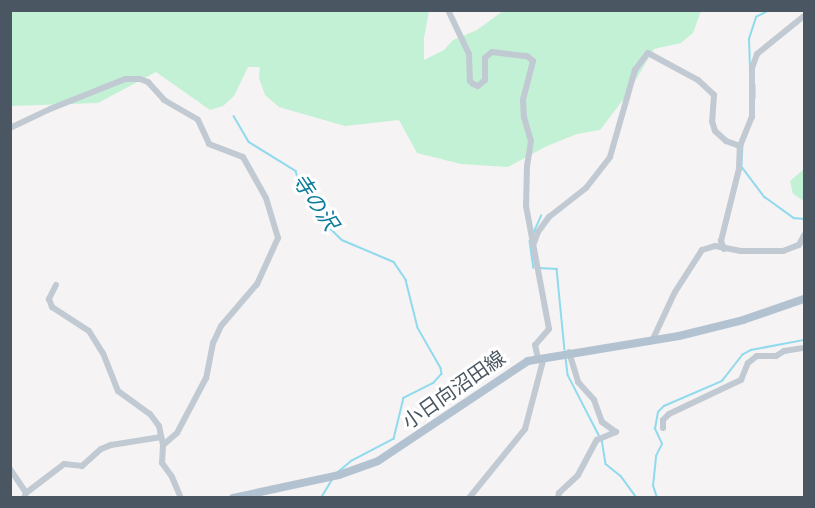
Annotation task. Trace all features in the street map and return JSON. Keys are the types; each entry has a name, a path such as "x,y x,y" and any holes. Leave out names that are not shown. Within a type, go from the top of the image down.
{"main road":[{"name":"小日向沼田線","path":"233,498 339,475 378,461 510,370 541,357 652,342 743,320 804,299"}],"street":[{"path":"448,10 469,54 470,81 473,84 478,86 485,81 485,58 492,52 527,56 533,61 523,100 524,117 531,141 527,166 526,206 549,329 535,345 541,357 525,429 469,498"},
{"path":"724,249 721,241 739,169 740,146 752,117 752,68 757,54 804,17"},
{"path":"534,243 538,232 549,217 586,188 610,157 635,70 648,53 698,80 714,95 712,121 715,131 726,141 740,146"},
{"path":"10,128 59,105 125,79 140,79 148,82 164,99 198,120 210,144 243,158 266,198 278,238 257,284 221,326 213,343 206,378 177,433 163,445"},
{"path":"652,342 653,335 696,256 708,247 783,251 799,245 804,235"},
{"path":"56,285 50,299 52,307 75,320 96,339 118,391 150,414 159,426 163,445 162,463 172,477 181,498"},
{"path":"663,428 663,420 669,414 741,380 748,363 757,356 776,357 784,351 804,348"},
{"path":"558,498 559,493 578,475 597,441 616,432 602,422 594,400 578,382 569,352"},
{"path":"10,469 25,495 64,464 82,466 101,449 111,445 161,437"}],"green space":[{"path":"11,11 429,11 424,38 424,60 444,50 453,40 477,30 503,11 701,11 693,33 681,43 654,49 626,96 600,130 577,134 547,146 508,167 461,164 417,153 399,120 345,126 279,107 265,95 259,78 260,67 248,67 234,96 223,106 210,110 156,72 98,103 11,106"},
{"path":"804,169 804,201 793,194 790,181"}],"waterway":[{"path":"750,68 749,39 756,17 770,10"},
{"path":"755,85 755,98"},
{"name":"寺の沢","path":"234,116 249,142 296,171 300,185 313,199 314,208 326,225 342,240 394,262 406,280 418,328 441,368 442,374 434,383 404,398 394,439 352,461 339,472"},
{"path":"743,145 742,167 765,197 794,218 804,219"},
{"path":"533,234 541,216"},
{"path":"530,241 534,268"},
{"path":"539,268 557,269 565,350"},
{"path":"657,498 653,486 656,456 662,444 655,429 658,412 664,406 722,381 742,355 751,350 804,340"},
{"path":"566,358 568,375 599,435"},
{"path":"602,439 606,464 621,476 637,498"},
{"name":"寺の沢","path":"321,498 332,480"}]}
